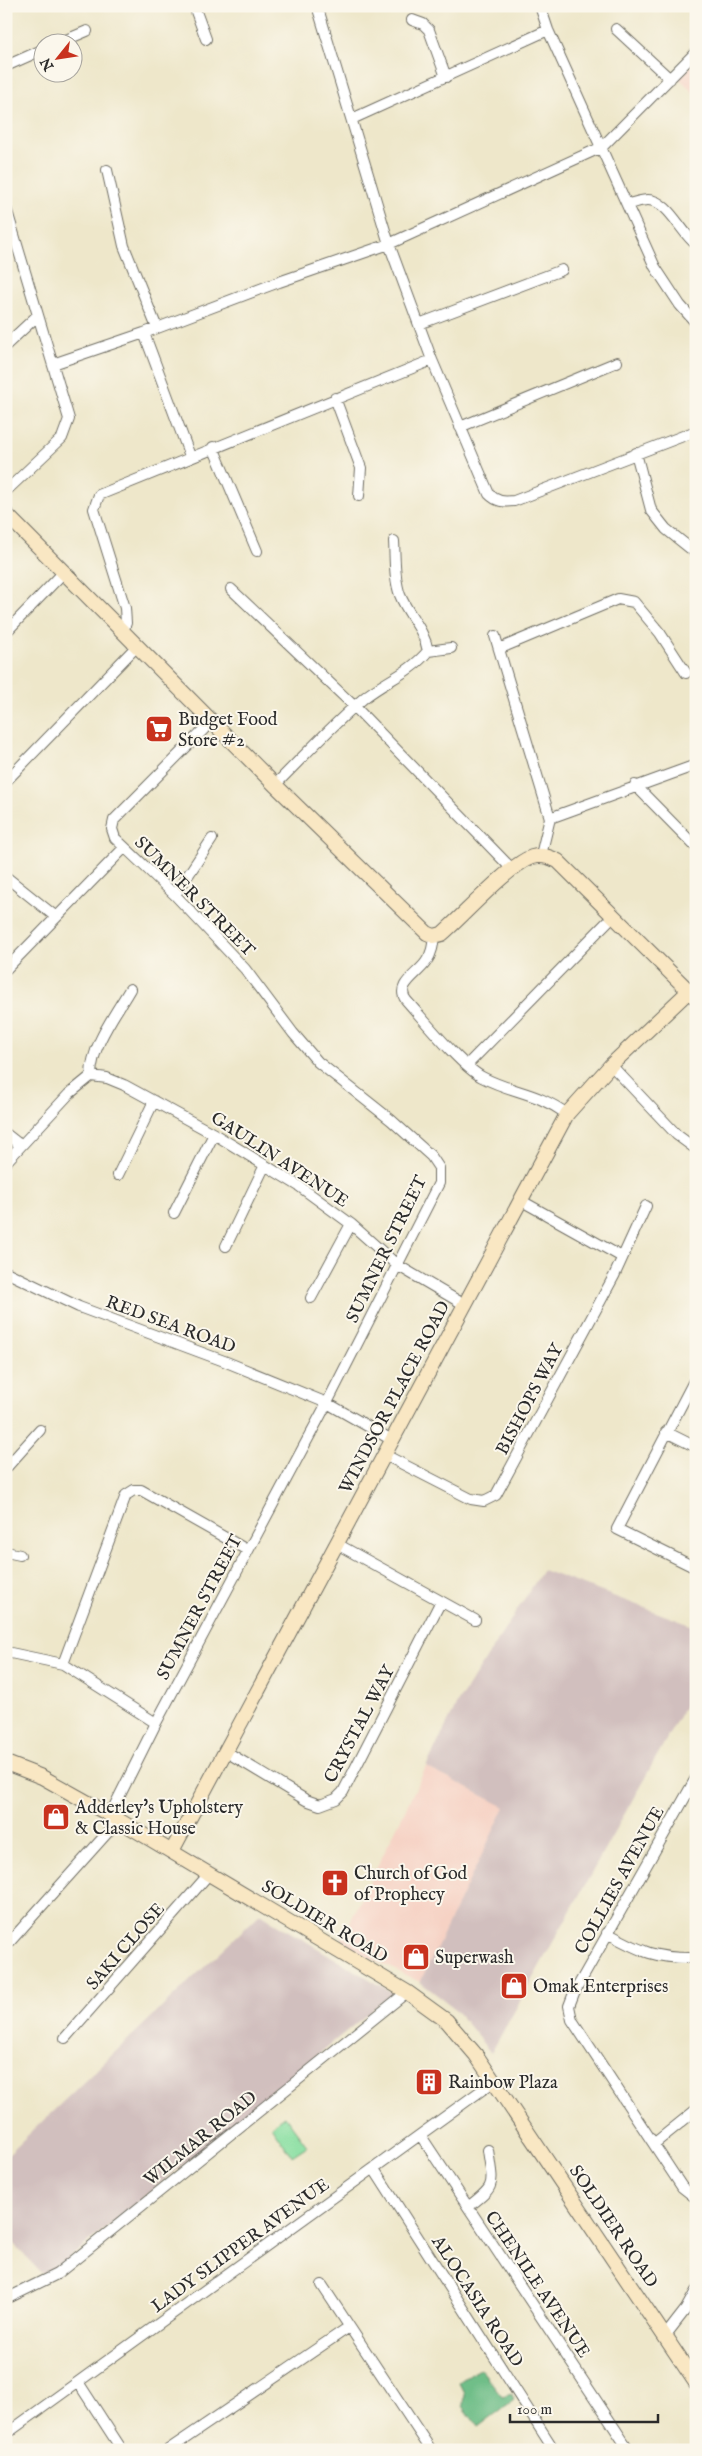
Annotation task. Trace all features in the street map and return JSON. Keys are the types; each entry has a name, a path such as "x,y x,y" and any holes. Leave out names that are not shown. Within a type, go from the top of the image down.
{"street":[{"path":"194,6 206,39"},
{"path":"540,6 548,30 655,267 680,305 696,323"},
{"path":"318,12 390,244 432,360 489,494 495,500 504,502 514,501 696,430"},
{"path":"412,20 423,24 429,30 446,77"},
{"path":"616,29 670,79"},
{"path":"352,119 548,30"},
{"path":"82,33 87,31"},
{"path":"53,364 157,328 278,282 390,244 602,147 696,52"},
{"path":"6,66 32,54"},
{"path":"107,170 124,246 157,328"},
{"path":"628,204 654,200 665,209 696,244"},
{"path":"6,208 10,241 53,364 69,419 62,438 6,491"},
{"path":"419,324 562,270"},
{"path":"6,345 37,316"},
{"path":"144,332 190,456"},
{"path":"123,631 126,623 126,608 94,509 96,499 103,492 432,360"},
{"path":"460,427 617,362"},
{"path":"335,398 361,468 359,496"},
{"path":"213,447 257,551"},
{"path":"636,453 651,510 666,529 696,553"},
{"path":"6,514 275,784 427,933 434,936 445,932 513,870 531,857 540,855 558,861 692,994"},
{"path":"394,540 397,586 400,596 423,634 428,651"},
{"path":"6,632 64,572"},
{"path":"231,589 355,707 513,870"},
{"path":"501,648 618,599 634,602 660,633 686,673"},
{"path":"495,636 501,648 550,818 540,855"},
{"path":"6,781 137,646"},
{"path":"275,784 365,697 414,665 428,651 451,648"},
{"name":"SUMNER STREET","path":"6,1946 114,1818 156,1723 327,1403 439,1183 440,1176 436,1161 391,1120 318,1062 292,1034 245,969 175,895 124,848 113,834 114,820 212,721"},
{"path":"550,818 635,785 696,765"},
{"path":"635,785 696,847"},
{"path":"175,895 212,840"},
{"path":"6,969 124,848"},
{"path":"6,877 56,917"},
{"path":"466,1065 613,916"},
{"path":"434,936 432,952 427,961 404,986 402,993 406,1000 466,1065 480,1076 499,1085 535,1095 552,1103 567,1114"},
{"path":"6,1162 69,1094 91,1076 91,1063 104,1033 130,990"},
{"name":"WINDSOR PLACE ROAD","path":"172,1851 567,1114 611,1065 692,994"},
{"path":"611,1065 677,1135 696,1149"},
{"name":"GAULIN AVENUE","path":"91,1076 107,1078 124,1085 214,1134 265,1165 299,1186 351,1224 397,1265 465,1305"},
{"path":"118,1175 154,1101"},
{"path":"6,1134 20,1145"},
{"path":"174,1213 214,1134"},
{"path":"226,1246 265,1165"},
{"path":"520,1200 622,1257"},
{"name":"BISHOPS WAY","path":"385,1455 470,1499 484,1501 496,1494 614,1276 646,1206"},
{"path":"311,1298 351,1224"},
{"name":"RED SEA ROAD","path":"6,1272 79,1307 224,1361 327,1403 392,1440"},
{"path":"696,1377 617,1529 696,1568"},
{"path":"6,1468 40,1430"},
{"path":"666,1432 696,1446"},
{"path":"64,1664 126,1495 134,1490 141,1490 248,1550"},
{"path":"337,1544 440,1603 475,1620"},
{"path":"6,1552 20,1555"},
{"name":"CRYSTAL WAY","path":"225,1751 306,1800 320,1805 336,1799 343,1792 440,1603"},
{"path":"6,1652 64,1664 156,1723"},
{"name":"SOLDIER ROAD","path":"6,1763 42,1777 172,1851 407,1992 447,2021 476,2055 696,2383"},
{"name":"COLLIES AVENUE","path":"696,1778 692,1795 608,1933 574,1993 569,2006 570,2012 684,2190 696,2198"},
{"name":"SAKI CLOSE","path":"65,2038 210,1874"},
{"path":"608,1933 634,1948 654,1956 696,1958"},
{"name":"WILMAR ROAD","path":"6,2299 57,2274 407,1992"},
{"name":"LADY SLIPPER AVENUE","path":"6,2434 374,2170 493,2082"},
{"path":"655,2143 696,2110"},
{"name":"CHENILE AVENUE","path":"420,2136 629,2450"},
{"path":"468,2207 489,2191 491,2184 488,2150"},
{"name":"ALOCASIA ROAD","path":"374,2170 554,2450"},
{"path":"322,2285 431,2450"},
{"path":"666,2336 686,2309 696,2291"},
{"path":"168,2450 350,2327"},
{"path":"78,2382 122,2450"}],"shaded area":[{"path":"696,61 696,95 679,78"},
{"path":"543,1570 696,1627 696,1686 491,2053 453,2007 420,1982 505,1807 426,1767 458,1702"},
{"path":"426,1767 506,1807 420,1982 340,1943"},
{"path":"260,1914 393,1993 63,2263 44,2276 6,2236 6,2156"}],"green space":[{"path":"285,2116 307,2146 292,2156 271,2126"},
{"path":"480,2368 502,2396 512,2393 515,2399 478,2427 463,2406 464,2393 459,2383"}],"place":[{"name":"Budget Food Store #2","path":"159,729"},
{"name":"Adderley's Upholstery & Classic House","path":"56,1817"},
{"name":"Church of God of Prophecy","path":"335,1883"},
{"name":"Superwash","path":"416,1957"},
{"name":"Omak Enterprises","path":"514,1986"},
{"name":"Rainbow Plaza","path":"429,2082"}]}
